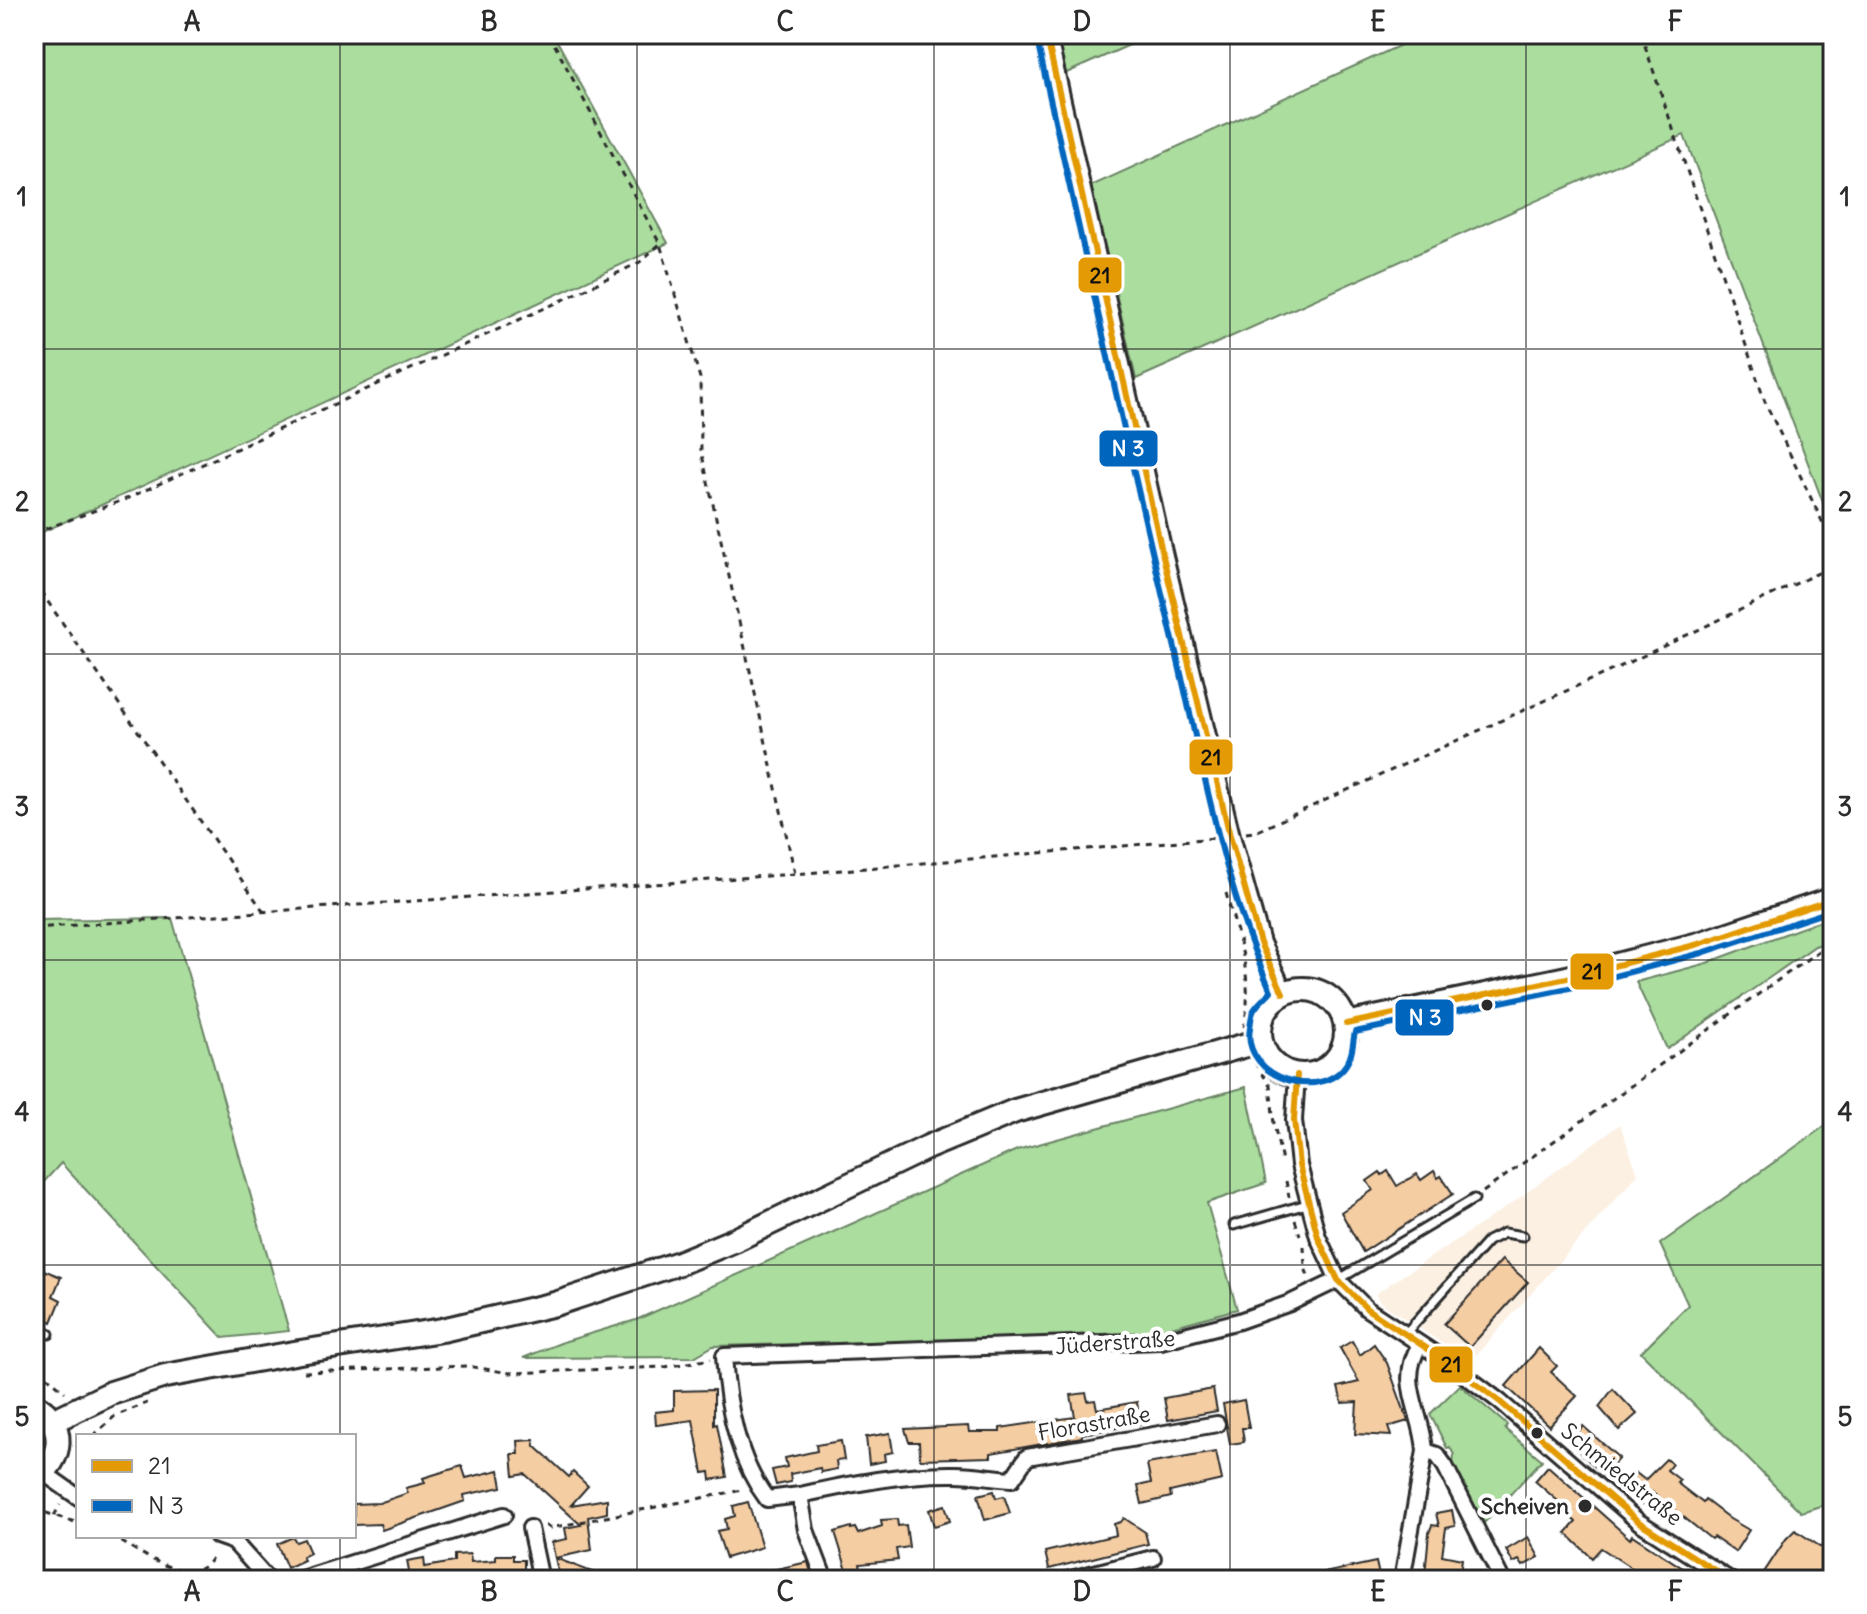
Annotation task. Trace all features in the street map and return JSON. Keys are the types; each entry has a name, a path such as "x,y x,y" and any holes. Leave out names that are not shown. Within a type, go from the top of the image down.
{"main road":[{"path":"1346,1024 1567,978 1699,944 1833,899"},
{"path":"1296,988 1322,992 1333,1000 1346,1024 1346,1038 1334,1062 1311,1075 1297,1075 1273,1064 1260,1041 1259,1027 1271,1001 1296,988"},
{"path":"53,1421 111,1393 165,1376 442,1330 555,1304 679,1263 737,1239 928,1147 1015,1111 1260,1041"},
{"path":"34,1405 53,1421 57,1431 57,1454 39,1476"}],"street":[{"path":"1046,34 1162,552 1230,836 1260,943 1283,993"},
{"path":"1297,1075 1294,1120 1299,1165 1318,1237 1338,1280"},
{"name":"Schmiedstraße","path":"1338,1280 1367,1309 1499,1401 1639,1522 1730,1580"},
{"name":"Jüderstraße","path":"724,1356 1161,1341 1239,1321 1290,1303 1338,1280"},
{"path":"1402,1580 1425,1451 1409,1375 1410,1360 1420,1345"},
{"path":"724,1356 726,1384 736,1430 758,1487 767,1499 800,1495 806,1530 825,1580"},
{"name":"Florastraße","path":"800,1495 853,1483 919,1476 957,1474 1012,1479 1027,1457 1217,1424"},
{"path":"1425,1451 1437,1455 1445,1466 1502,1580"},
{"path":"39,1476 76,1496"},
{"path":"298,1580 504,1515"},
{"path":"537,1525 541,1580"},
{"path":"223,1538 234,1542 268,1580"},
{"path":"1067,1580 1153,1558"}],"lane":[{"name":"Jüderstraße","path":"1338,1280 1474,1199"},
{"path":"1234,1225 1307,1204"},
{"path":"1405,1334 1488,1241 1504,1233 1523,1236"},
{"path":"34,1328 49,1334"}],"path":[{"path":"549,34 660,244 700,378 701,450 795,874"},
{"path":"1641,34 1765,402 1833,544"},
{"path":"34,533 126,499 567,298 640,262 660,244"},
{"path":"34,928 795,874 1255,832 1628,663 1833,566"},
{"path":"34,582 264,912"},
{"path":"1224,884 1247,976"},
{"path":"1474,1199 1820,950 1833,947"},
{"path":"1261,1071 1270,1085"},
{"path":"300,1373 467,1366 510,1373 650,1368 724,1356"},
{"path":"95,1434 115,1416 151,1402"},
{"path":"537,1525 550,1528 758,1487"},
{"path":"34,1509 76,1522"},
{"path":"115,1538 171,1569 183,1572 201,1568 212,1557 217,1538"}],"shaded area":[{"path":"1620,1124 1638,1174 1470,1362 1380,1302 1375,1294 1511,1204"}],"green space":[{"path":"34,34 608,34 556,39 668,243 34,536"},
{"path":"1051,34 1154,34 1062,75"},
{"path":"1425,34 1833,34 1833,529 1684,135 1136,379 1091,186"},
{"path":"1833,916 1833,940 1815,946 1667,1049 1636,982 1704,964"},
{"path":"172,918 289,1331 223,1338 61,1163 34,1193 34,920"},
{"path":"1246,1087 1266,1183 1207,1203 1237,1309 1157,1331 1096,1337 713,1346 694,1357 523,1358 563,1342 636,1320 1017,1150"},
{"path":"1833,1120 1833,1502 1801,1512 1641,1352 1688,1305 1660,1244"},
{"path":"1460,1385 1542,1460 1484,1523 1453,1463 1454,1455 1450,1447 1447,1448 1430,1414"}],"building":[{"path":"1388,1171 1397,1186 1417,1174 1421,1180 1434,1171 1453,1194 1363,1252 1341,1212 1373,1190 1367,1181 1380,1172 1382,1175"},
{"path":"1502,1260 1528,1282 1470,1347 1444,1324"},
{"path":"34,1266 61,1277 53,1296 61,1300 52,1322 34,1313"},
{"path":"1352,1341 1360,1355 1374,1344 1387,1363 1408,1421 1388,1427 1391,1436 1355,1434 1357,1402 1342,1403 1338,1387 1359,1382 1340,1348"},
{"path":"1539,1348 1557,1366 1551,1372 1577,1396 1549,1426 1506,1386"},
{"path":"1213,1389 1217,1411 1168,1420 1164,1398"},
{"path":"1613,1389 1637,1414 1619,1430 1599,1407"},
{"path":"714,1390 714,1425 717,1424 727,1477 711,1480 710,1472 703,1473 693,1420 656,1425 655,1412 674,1410 674,1391"},
{"path":"1086,1393 1088,1401 1095,1400 1097,1409 1137,1402 1140,1424 991,1453 991,1457 920,1459 919,1442 909,1442 905,1429 968,1426 969,1432 1000,1432 1000,1428 1075,1417 1071,1395"},
{"path":"1244,1400 1249,1428 1242,1428 1244,1442 1230,1444 1223,1404"},
{"path":"1583,1426 1619,1458 1604,1475 1572,1445 1576,1440 1573,1437"},
{"path":"890,1433 893,1452 884,1454 885,1461 869,1464 866,1437"},
{"path":"534,1440 535,1446 569,1477 573,1472 588,1486 571,1505 607,1499 607,1513 588,1517 592,1550 555,1558 552,1542 567,1539 565,1528 581,1525 525,1474 514,1476 512,1454 519,1454 518,1441"},
{"path":"841,1441 844,1460 836,1461 837,1469 821,1472 820,1468 790,1474 791,1482 776,1485 772,1470 787,1467 785,1458 817,1451 816,1445"},
{"path":"1216,1452 1222,1480 1170,1492 1171,1497 1142,1504 1138,1486 1151,1483 1147,1464"},
{"path":"1666,1459 1672,1464 1667,1470 1680,1480 1677,1483 1703,1503 1705,1500 1749,1530 1735,1552 1713,1537 1711,1539 1652,1492 1643,1504 1624,1490 1636,1473 1645,1480"},
{"path":"462,1466 466,1478 499,1470 502,1487 464,1495 465,1501 382,1530 380,1524 356,1525 356,1504 379,1503 408,1493 406,1488 425,1483 423,1478"},
{"path":"1548,1466 1630,1539 1632,1535 1701,1580 1650,1580 1601,1548 1592,1558 1566,1533 1576,1522 1565,1512 1568,1510 1535,1481"},
{"path":"994,1491 996,1498 1004,1496 1010,1513 985,1520 978,1495"},
{"path":"748,1502 762,1547 726,1558 717,1531 727,1529 725,1519 735,1516 733,1506"},
{"path":"945,1505 950,1521 934,1526 929,1510"},
{"path":"1452,1510 1455,1526 1446,1528 1442,1555 1462,1559 1459,1580 1425,1575 1429,1533 1432,1525 1439,1526 1436,1513"},
{"path":"1124,1518 1145,1532 1148,1544 1049,1569 1045,1552 1116,1535 1114,1524"},
{"path":"897,1519 898,1526 906,1525 909,1547 896,1549 898,1560 860,1564 864,1580 850,1580 835,1532 851,1527 858,1534 882,1526 881,1520"},
{"path":"1795,1530 1833,1555 1833,1577 1759,1580 1786,1539"},
{"path":"1528,1537 1539,1557 1523,1566 1519,1560 1513,1563 1506,1550"},
{"path":"291,1538 296,1542 304,1539 310,1553 302,1557 304,1560 287,1568 277,1544"},
{"path":"470,1554 471,1562 496,1560 496,1555 513,1555 513,1560 524,1560 524,1580 424,1580 423,1575 410,1577 407,1561 424,1558 425,1567 454,1562 454,1555"},
{"path":"555,1558 610,1579 610,1580 560,1580"},
{"path":"808,1562 813,1580 755,1580 754,1574"},
{"path":"1376,1562 1380,1580 1319,1580 1319,1574"}],"transit line":[{"name":"21","path":"1046,34 1162,552 1230,836 1260,943 1283,993"},
{"path":"1036,36 1217,829 1240,911 1271,991 1256,1007 1251,1019 1251,1046 1259,1061 1272,1073 1289,1080 1307,1083 1324,1081 1339,1072 1350,1057 1355,1032 1569,988 1702,953 1833,910"},
{"name":"21","path":"1346,1024 1567,978 1699,944 1833,899"},
{"name":"21","path":"1297,1075 1294,1120 1299,1165 1318,1237 1338,1280 1367,1309 1446,1361 1499,1401 1639,1522 1730,1580"}],"place":[{"name":"Scheiven","path":"1585,1506"}]}
